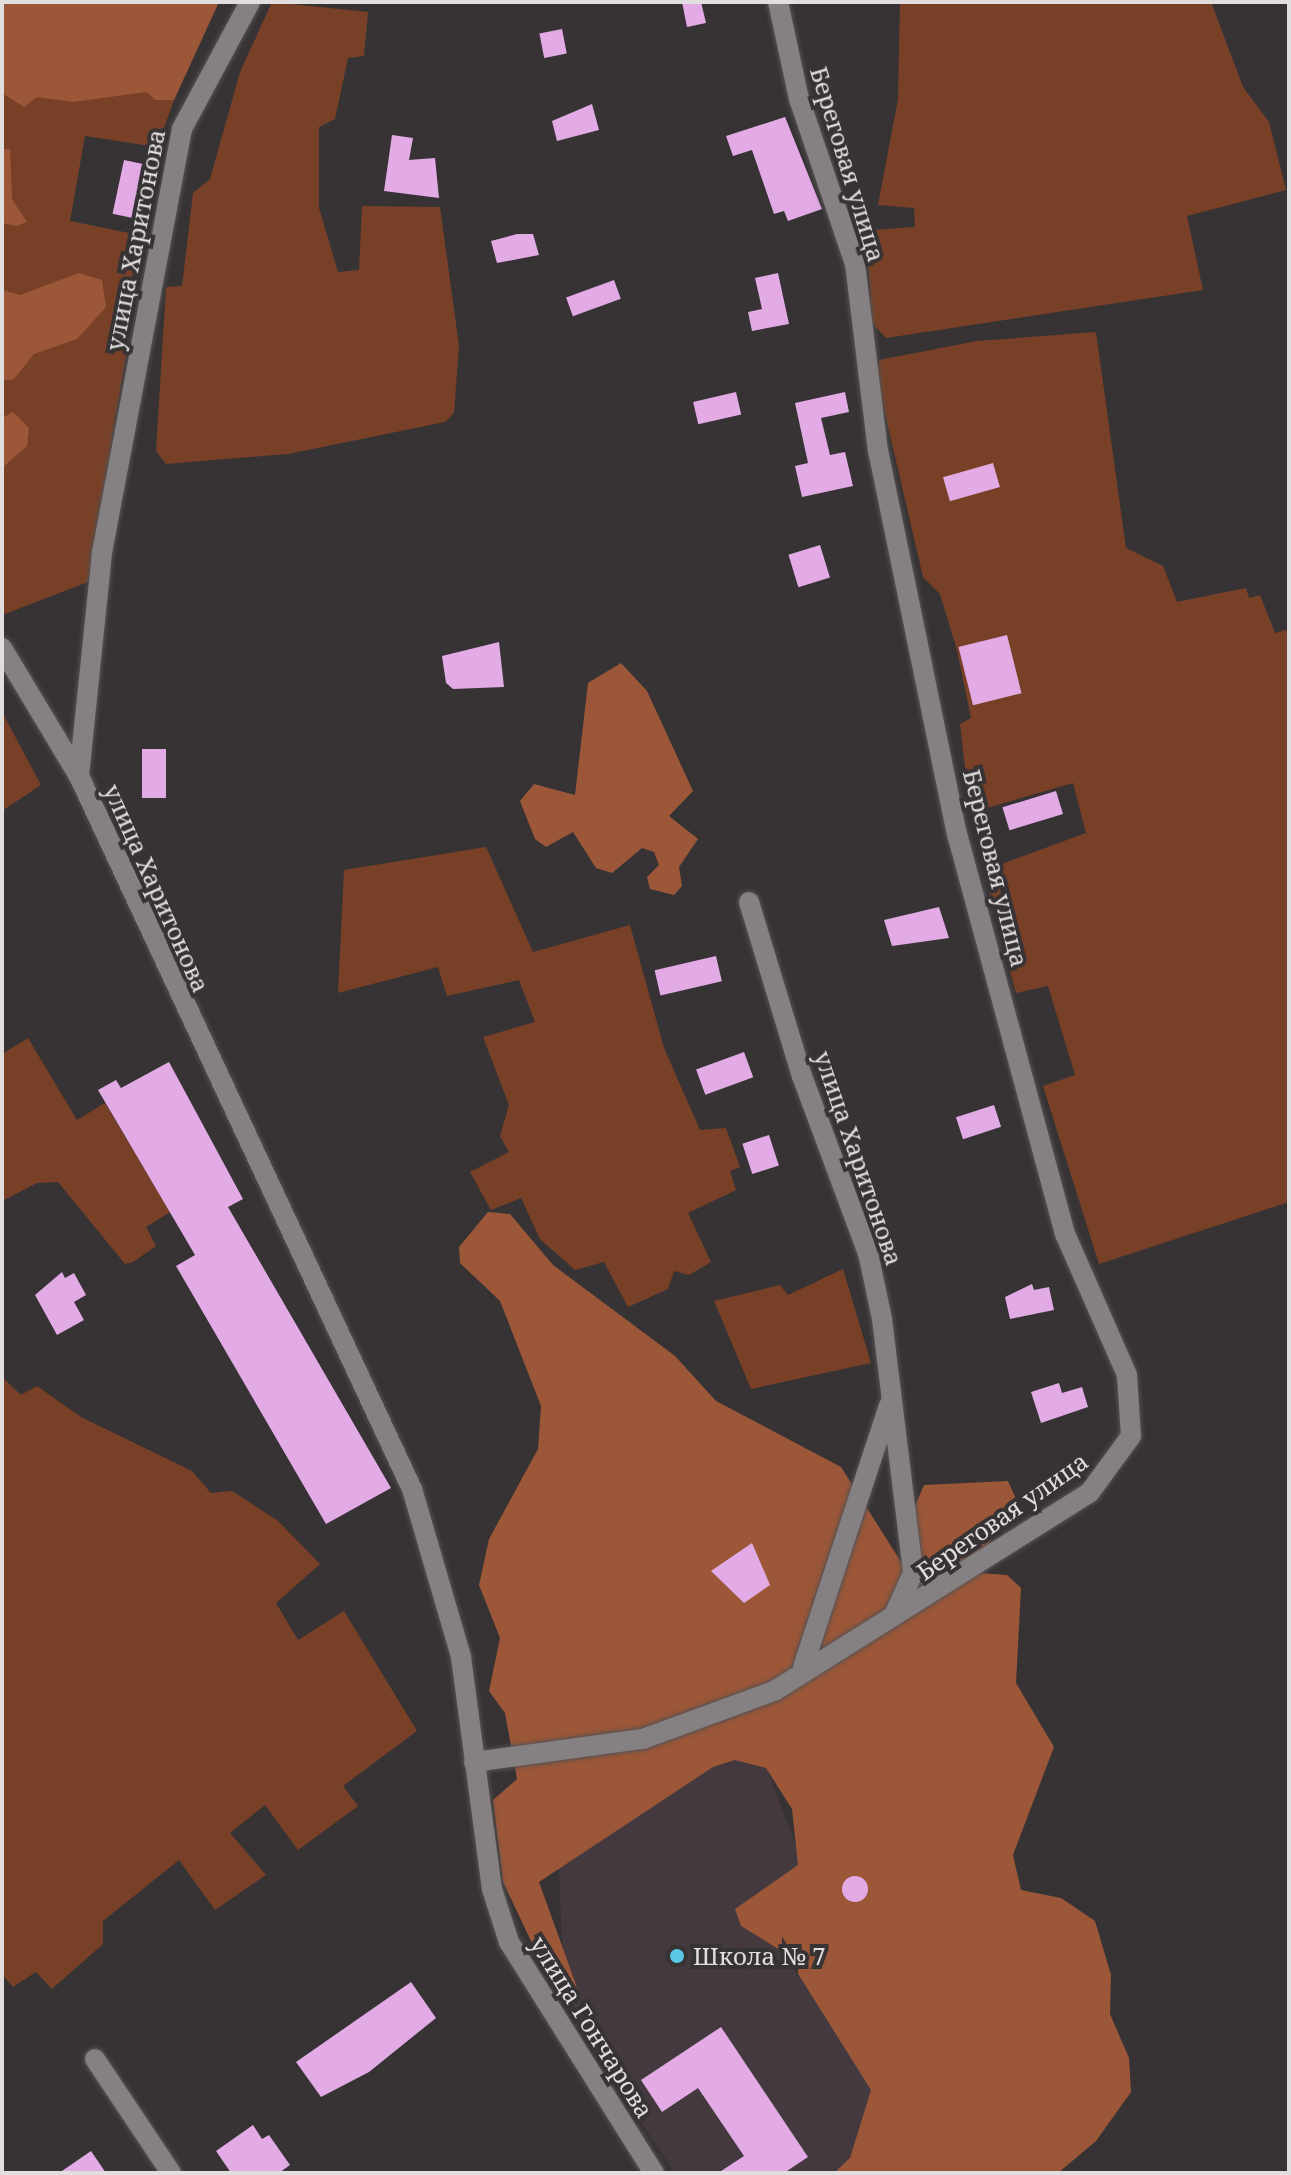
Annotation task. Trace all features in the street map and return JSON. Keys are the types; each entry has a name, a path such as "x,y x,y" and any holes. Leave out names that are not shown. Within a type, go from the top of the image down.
{"street":[{"name":"улица Харитонова","path":"250,2 182,129 102,553 79,776 412,1489 454,1622 474,1762"},
{"name":"Береговая улица","path":"474,1762 643,1739 760,1697 1090,1492 1125,1449 1133,1405 1127,1375 1065,1234 957,835 878,451 855,264 799,99 778,2"},
{"path":"2,648 79,776"},
{"name":"улица Харитонова","path":"749,902 868,1253 891,1397 913,1573 889,1619"},
{"path":"799,1672 891,1397"},
{"name":"улица Гончарова","path":"474,1762 492,1889 509,1942 654,2173"},
{"path":"95,2059 171,2173"}],"shaded area":[{"path":"2,2 219,2 194,45 157,147 85,136 70,221 129,233 123,264 141,266 88,582 2,615"},
{"path":"2,2 219,2 174,100 155,100 147,92 73,102 37,97 24,107 2,93"},
{"path":"272,2 368,12 364,56 348,58 335,119 319,127 319,208 338,272 359,270 362,206 440,207 459,346 454,413 445,422 288,454 166,464 156,451 166,287 182,286 193,193 210,179 240,72"},
{"path":"900,2 1211,2 1243,87 1269,122 1286,190 1187,216 1203,290 886,338 872,323 867,238 873,230 915,227 914,208 878,205 898,99"},
{"path":"2,149 10,149 12,199 27,222 17,226 2,223"},
{"path":"79,273 102,280 106,307 77,339 34,354 14,379 2,381 2,290 20,295"},
{"path":"1096,332 1126,548 1163,566 1177,602 1246,588 1249,598 1260,595 1275,633 1289,629 1289,1202 1099,1264 1043,1086 1075,1075 1048,986 1016,993 983,871 1086,833 1073,783 970,813 960,724 971,718 957,650 940,594 923,577 877,379 879,360 977,341"},
{"path":"13,412 29,428 27,446 2,468 2,418"},
{"path":"621,663 647,691 693,791 669,816 698,839 679,867 682,886 674,895 650,889 647,877 659,865 654,852 642,848 612,873 596,868 573,832 546,847 535,839 520,801 534,784 575,795 588,683"},
{"path":"2,712 41,785 2,811"},
{"path":"486,847 533,952 630,925 664,1048 700,1130 726,1128 740,1167 730,1171 736,1190 688,1213 711,1262 689,1275 674,1271 668,1289 628,1307 604,1262 575,1270 540,1239 521,1198 491,1210 470,1172 509,1152 500,1136 509,1105 483,1037 535,1022 519,980 447,996 438,967 338,993 344,870"},
{"path":"28,1038 77,1120 105,1103 170,1212 146,1227 156,1246 133,1262 125,1264 58,1182 37,1183 2,1201 2,1054"},
{"path":"488,1212 510,1214 553,1265 675,1356 716,1401 841,1467 903,1565 908,1522 924,1485 1008,1481 1020,1508 990,1541 980,1573 1007,1575 1021,1588 1016,1683 1054,1747 1013,1855 1021,1890 1061,1898 1095,1921 1111,1975 1110,2014 1129,2058 1131,2092 1096,2141 1058,2173 834,2173 850,2158 871,2090 785,1953 741,1926 735,1909 798,1865 792,1809 766,1768 735,1760 713,1767 539,1882 579,1993 557,1996 503,1882 493,1800 517,1779 505,1713 489,1691 500,1638 479,1585 489,1539 538,1449 541,1406 500,1301 460,1263 459,1247"},
{"path":"843,1269 871,1363 751,1389 714,1301 780,1285 788,1295"},
{"path":"2,1377 21,1395 37,1386 81,1417 192,1471 211,1493 232,1491 277,1520 320,1564 276,1603 298,1640 344,1611 417,1731 343,1786 358,1806 298,1850 265,1805 230,1833 266,1875 215,1910 179,1860 103,1921 103,1944 52,1989 36,1972 13,1987 2,1974"},
{"name":"Школа № 7","path":"754,1735 805,1869 936,2173 675,2173 565,2009 558,1851"}],"building":[{"path":"682,2 701,2 706,23 687,27"},
{"path":"562,29 567,54 544,58 539,33"},
{"path":"592,104 599,130 557,141 552,121"},
{"path":"785,117 822,209 788,221 784,211 774,214 752,150 733,156 726,136"},
{"path":"392,135 413,138 409,160 435,158 439,198 384,191"},
{"path":"124,160 158,167 147,221 113,214"},
{"path":"517,234 533,234 539,255 497,263 491,241"},
{"path":"778,273 789,324 752,331 748,312 762,309 755,278"},
{"path":"614,280 621,299 573,316 566,297"},
{"path":"736,392 741,414 698,424 693,402"},
{"path":"845,392 849,412 821,418 830,455 845,452 853,486 802,497 795,466 808,463 795,403"},
{"path":"993,463 1000,487 950,501 943,477"},
{"path":"820,545 830,578 798,587 788,555"},
{"path":"1007,635 1022,693 973,705 958,647"},
{"path":"499,642 504,687 453,689 446,683 442,656"},
{"path":"142,749 166,749 166,798 142,798"},
{"path":"1056,791 1063,814 1009,830 1002,807"},
{"path":"939,907 949,938 892,946 884,920"},
{"path":"716,956 722,981 660,996 655,970"},
{"path":"744,1052 753,1077 705,1095 696,1069"},
{"path":"169,1062 243,1199 228,1207 391,1488 326,1524 176,1266 195,1255 98,1090 116,1080 121,1088"},
{"path":"994,1105 1001,1127 963,1139 956,1117"},
{"path":"769,1135 779,1165 752,1174 742,1144"},
{"path":"62,1272 65,1278 74,1273 86,1295 74,1302 84,1320 57,1335 35,1295"},
{"path":"1032,1284 1034,1290 1049,1287 1054,1310 1010,1319 1005,1297"},
{"path":"1059,1383 1062,1393 1082,1387 1088,1407 1041,1423 1031,1392"},
{"path":"752,1543 770,1585 744,1603 711,1571"},
{"path":"855,1876 864,1880 868,1889 864,1898 855,1902 846,1898 842,1889 846,1880"},
{"path":"411,1982 436,2018 369,2072 321,2097 296,2062"},
{"path":"721,2027 808,2157 784,2173 718,2173 744,2156 698,2088 662,2112 641,2080"},
{"path":"253,2125 262,2139 269,2135 290,2165 279,2173 231,2173 216,2151"},
{"path":"91,2151 106,2173 59,2173"}],"place":[{"name":"Школа № 7","path":"677,1956"}]}
